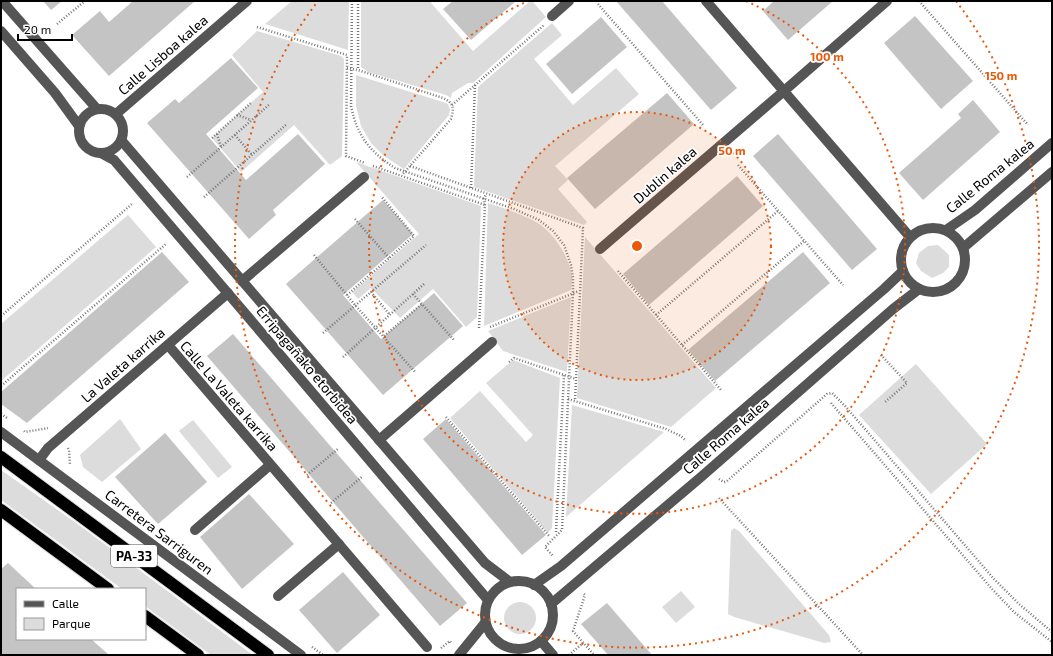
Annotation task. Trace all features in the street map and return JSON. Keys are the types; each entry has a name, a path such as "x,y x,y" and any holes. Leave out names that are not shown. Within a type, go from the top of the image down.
{"highway":[{"name":"PA-33","path":"1,457 268,655"},
{"name":"PA-33","path":"1,510 107,588"},
{"path":"146,617 198,655"}],"street":[{"path":"2,1 97,109"},
{"name":"Calle Lisboa kalea","path":"116,114 247,1"},
{"path":"552,16 569,1"},
{"path":"706,1 910,237"},
{"name":"Dublin kalea","path":"600,249 887,1"},
{"path":"1,31 55,93 79,126"},
{"path":"97,109 103,109 110,110 116,114 123,126 123,133 118,145 107,152 101,153 94,152 84,145 78,132 81,120 85,114 97,109"},
{"name":"Erripagañako etorbidea","path":"121,140 485,563 510,582"},
{"name":"Calle Roma kalea","path":"946,230 975,210 1052,143"},
{"name":"Erripagañako etorbidea","path":"101,153 114,160 488,600"},
{"path":"963,248 1052,172"},
{"path":"242,281 364,177"},
{"path":"933,228 946,230 959,240 963,248 966,260 963,273 956,284 944,290 932,292 919,289 909,282 903,271 901,259 903,247 910,237 921,230 933,228"},
{"name":"Calle Roma kalea","path":"534,585 561,566 884,289 903,271"},
{"name":"Calle Roma kalea","path":"551,604 701,477 887,314 919,289"},
{"name":"La Valeta karrika","path":"39,460 48,448 228,293"},
{"path":"379,440 492,342"},
{"name":"Calle La Valeta karrika","path":"168,346 427,647"},
{"name":"Carretera Sarriguren","path":"1,432 300,655"},
{"name":"Calle La Valeta karrika","path":"195,530 270,465"},
{"path":"278,596 339,544"},
{"path":"510,582 526,582 534,585 547,596 551,604 553,614 552,624 548,633 533,647 512,649 503,646 495,640 485,623 485,612 488,600 493,592 510,582"},
{"path":"459,655 485,623"},
{"path":"541,641 553,655"},
{"path":"503,655 512,649"}],"path":[{"path":"58,24 85,1"},
{"path":"352,1 351,106 353,118 362,138 368,146 382,160 395,168 514,209 539,220 553,231 564,246 571,265 573,293 562,530 545,547 555,559"},
{"path":"358,1 358,70"},
{"path":"919,1 1028,125"},
{"path":"598,4 703,125"},
{"path":"452,105 552,16"},
{"path":"257,27 347,55 346,156 485,205"},
{"path":"347,68 358,70 450,101 453,111 451,119 402,175"},
{"path":"471,188 475,85"},
{"path":"212,138 252,102"},
{"path":"187,177 270,104"},
{"path":"237,116 252,120"},
{"path":"204,197 287,124"},
{"path":"217,133 221,147"},
{"path":"235,135 252,155"},
{"path":"410,166 583,228 575,401"},
{"path":"738,166 843,285"},
{"path":"479,328 485,205 484,199 486,194"},
{"path":"347,295 414,236 381,196"},
{"path":"1,316 132,204"},
{"path":"656,315 778,211"},
{"path":"355,219 389,258"},
{"path":"682,345 804,241"},
{"path":"1,386 167,243"},
{"path":"323,333 426,245"},
{"path":"314,255 356,306 416,373"},
{"path":"618,270 720,390"},
{"path":"343,357 424,284"},
{"path":"489,328 580,291"},
{"path":"371,292 390,314"},
{"path":"413,294 454,340"},
{"path":"384,336 422,304"},
{"path":"881,355 907,382 885,402"},
{"path":"509,362 514,358 576,379"},
{"path":"556,532 564,375"},
{"path":"716,476 721,481 728,481 827,394 832,393 846,407 994,580 1052,632"},
{"path":"568,399 672,432 682,436 689,445"},
{"path":"831,403 992,589 1014,612 1052,642"},
{"path":"1,414 7,418"},
{"path":"446,417 550,537"},
{"path":"19,427 26,432 49,428"},
{"path":"307,475 339,448"},
{"path":"331,503 364,476"},
{"path":"719,498 863,655"},
{"path":"582,590 585,595 573,631 594,655"},
{"path":"569,655 583,643"}],"green space":[{"path":"292,1 349,1 348,50 265,24"},
{"path":"361,1 433,1 431,3 473,51 530,1 532,1 546,17 473,83 468,83 452,93 451,98 446,95 368,72 361,67"},
{"path":"552,23 562,35 534,59 573,105 616,68 639,94 555,166 568,180 558,189 587,222 584,225 474,187 478,87"},
{"path":"257,31 341,56 344,59 342,156 330,165 294,125 241,172 212,138 263,92 232,55"},
{"path":"356,75 448,104 450,110 449,115 404,169 384,156 371,143 361,126 356,106"},
{"path":"356,162 481,206 477,317 466,327 433,289 400,318 371,288 358,299 352,292 419,234"},
{"path":"488,203 530,219 549,232 560,246 568,262 571,270 572,282 571,290 484,326"},
{"path":"128,215 156,247 1,381 1,324"},
{"path":"585,237 716,388 671,427 577,398"},
{"path":"938,245 949,255 949,267 943,273 932,278 921,271 916,263 919,253 928,246"},
{"path":"571,297 567,372 503,351 488,331"},
{"path":"513,360 560,378 552,528 548,533 450,418 480,391 526,442 533,435 486,383"},
{"path":"916,364 987,444 931,494 859,415"},
{"path":"572,405 664,432 566,517"},
{"path":"120,419 141,449 102,482 83,467 80,455"},
{"path":"193,420 232,467 218,478 179,431"},
{"path":"1,470 79,525 253,655 211,655 146,607 146,588 121,588 1,500"},
{"path":"734,528 739,531 829,635 831,642 824,643 728,614 731,531"},
{"path":"681,591 695,607 676,623 662,607"},
{"path":"517,602 523,602 533,609 536,618 535,624 529,631 523,634 517,634 507,627 504,621 504,615 511,605"}],"building":[{"path":"43,1 62,1 51,10"},
{"path":"133,1 195,1 109,76 72,35 100,11 109,22"},
{"path":"453,1 516,1 471,40 443,9"},
{"path":"616,1 662,1 737,88 711,110"},
{"path":"774,1 833,1 788,40 763,11"},
{"path":"915,16 973,81 941,109 884,43"},
{"path":"601,17 627,47 572,94 546,64"},
{"path":"231,58 258,88 206,134 246,180 298,134 325,164 273,210 276,215 249,239 147,123 175,99 179,103"},
{"path":"667,93 694,124 595,209 567,178"},
{"path":"973,100 1000,132 923,200 899,173 961,118 958,114"},
{"path":"778,134 877,249 852,270 753,156"},
{"path":"737,176 763,206 649,305 623,274"},
{"path":"383,200 413,234 343,295 381,339 434,293 463,326 383,395 286,284"},
{"path":"162,252 189,282 27,423 1,404 1,392"},
{"path":"803,252 830,283 715,381 688,350"},
{"path":"233,334 467,603 440,626 207,356"},
{"path":"446,419 546,535 522,555 423,439"},
{"path":"165,433 207,482 158,524 115,477"},
{"path":"249,494 294,544 242,589 200,537"},
{"path":"8,563 35,588 16,588 16,640 92,640 109,655 1,655 1,569"},
{"path":"343,572 380,615 337,653 299,610"},
{"path":"607,603 652,655 608,655 581,624"}]}
